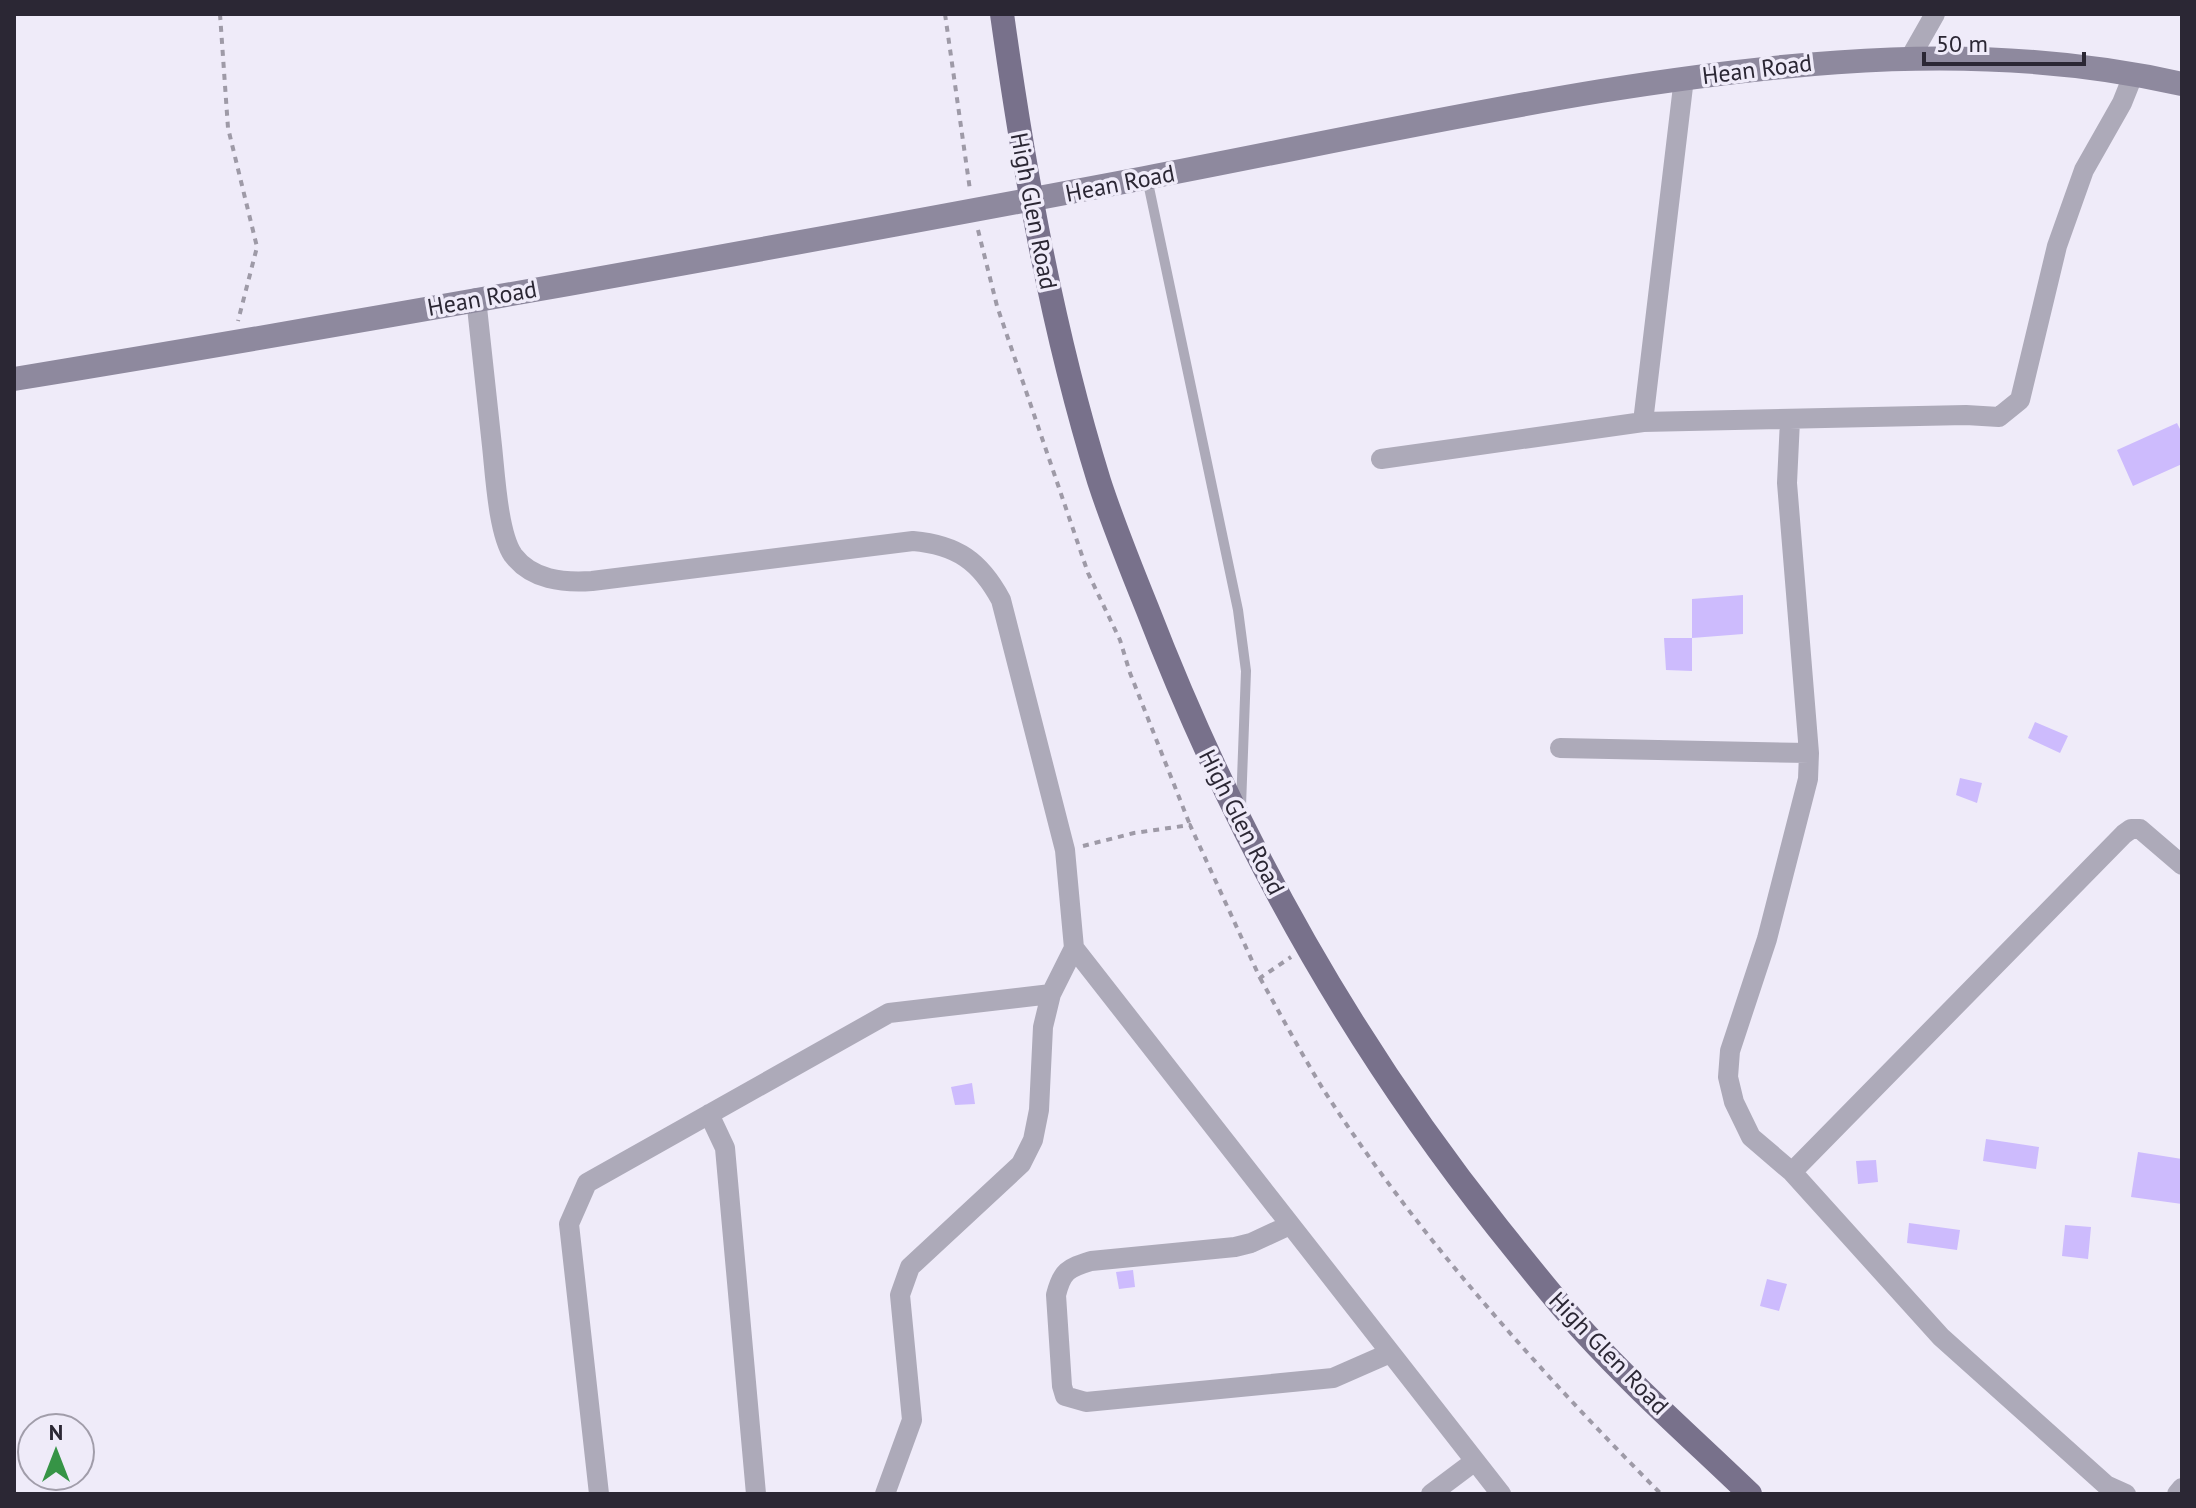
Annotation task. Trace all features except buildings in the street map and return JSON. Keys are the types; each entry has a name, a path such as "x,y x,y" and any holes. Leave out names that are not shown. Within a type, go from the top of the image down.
{"main road":[{"name":"High Glen Road","path":"1002,14 1017,120 1050,294 1099,482 1166,659 1241,821 1306,947 1393,1088 1456,1175 1585,1333 1750,1494"}],"street":[{"path":"1910,58 1935,14"},
{"name":"Hean Road","path":"14,379 847,235 1534,102 1684,78 1819,61 1973,57 2134,73 2182,84"},
{"path":"1381,459 1643,422 1966,415 1999,417 2020,400 2057,246 2084,170 2122,103 2134,73"},
{"path":"1643,422 1684,78"},
{"path":"476,298 496,485 506,540 514,555 542,577 575,582 913,541 942,544 969,560 990,578 1001,600 1065,850 1074,948 1051,994 1043,1027 1039,1110 1033,1140 1021,1164 910,1267 900,1295 912,1420 885,1494"},
{"path":"1790,420 1787,483 1809,753 1808,779 1767,939 1730,1051 1728,1077 1734,1102 1751,1137 1792,1172 1941,1337 2106,1485 2126,1494"},
{"path":"1560,748 1809,753"},
{"path":"1792,1172 2124,834 2131,829 2140,829 2182,865"},
{"path":"1074,948 1501,1494"},
{"path":"599,1494 569,1224 587,1183 889,1013 1051,994"},
{"path":"709,1114 725,1148 756,1494"},
{"path":"1290,1225 1235,1247 1091,1261 1069,1268 1059,1282 1056,1295 1065,1396 1086,1402 1333,1378 1390,1353"},
{"path":"1431,1494 1475,1461"},
{"path":"2177,1494 2182,1488"}],"lane":[{"path":"1147,178 1238,610 1246,671 1241,821"}],"path":[{"path":"220,14 228,128 257,247 232,343"},
{"path":"945,14 972,209 997,306 1088,573 1120,640 1190,825 1260,978 1323,1089 1457,1270 1606,1438 1661,1494"},
{"path":"1065,850 1134,833 1190,825"},
{"path":"1260,978 1306,947"}]}
